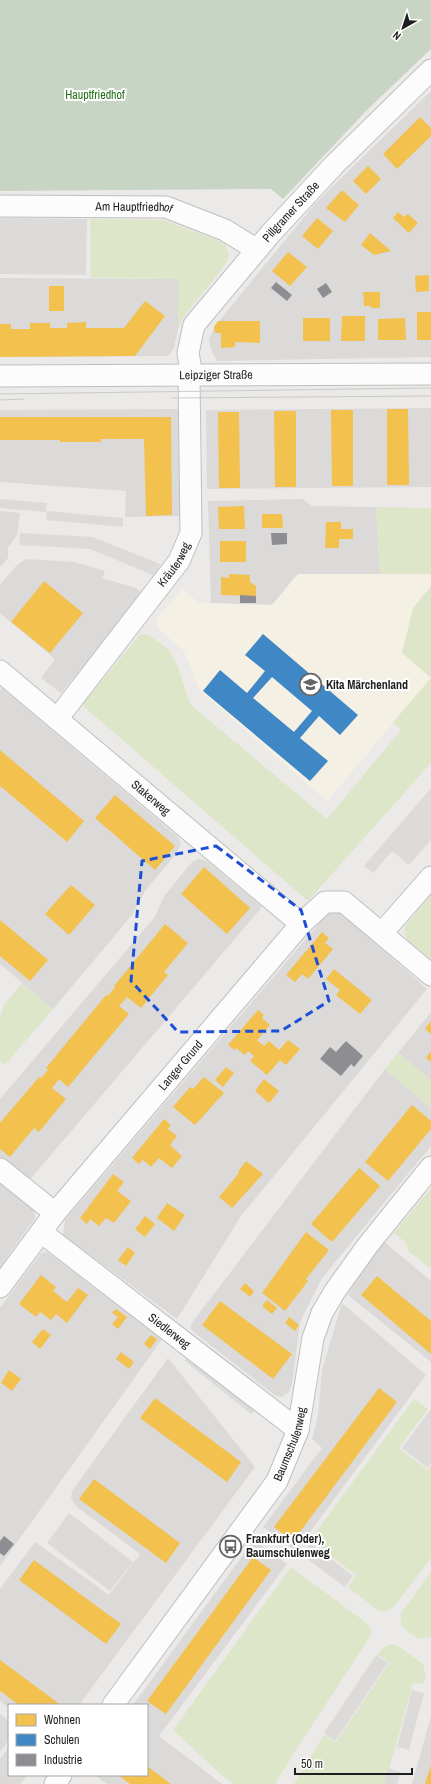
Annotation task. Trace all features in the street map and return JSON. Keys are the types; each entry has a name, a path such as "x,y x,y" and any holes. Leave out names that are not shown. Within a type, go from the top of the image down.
{"street":[{"name":"Pillgramer Straße","path":"189,375 190,364 188,353 194,325 271,233 334,165 431,70"},
{"name":"Am Hauptfriedhof","path":"0,206 166,207 225,230 257,250"},
{"name":"Leipziger Straße","path":"0,376 431,374"},
{"name":"Kräuterweg","path":"57,719 179,561 191,533 189,375"},
{"name":"Stakerweg","path":"1,673 301,924"},
{"path":"382,933 431,877"},
{"name":"Langer Grund","path":"0,1287 55,1213 301,924 325,902 344,902 431,975"},
{"name":"Baumschulenweg","path":"114,1704 277,1481 298,1430 313,1338 322,1314 335,1291 368,1245 431,1167"},
{"path":"0,1169 55,1213"},
{"name":"Siedlerweg","path":"41,1232 298,1430"}],"highlighted area":[{"path":"216,846 301,910 329,1001 281,1031 178,1032 131,981 142,861"}],"shaded area":[{"path":"431,91 431,357 217,361 211,350 209,340 214,327 314,205"},
{"path":"0,218 87,219 86,275 0,274"},
{"path":"0,278 178,279 178,329 174,348 168,356 0,357"},
{"path":"431,408 431,487 207,489 206,410"},
{"path":"180,409 186,516 125,517 126,491 0,482 0,410"},
{"path":"0,499 47,503 46,512 0,508"},
{"path":"303,499 312,506 376,507 380,574 298,574 272,605 211,603 208,501"},
{"path":"0,511 20,513 17,535 8,548 8,558 0,567"},
{"path":"47,511 123,518 123,527 46,520"},
{"path":"20,533 93,537 160,564 155,576 90,549 19,545"},
{"path":"26,559 74,562 105,571 102,578 136,588 143,594 61,693 41,678 55,659 0,613 0,585 16,566"},
{"name":"Kita Märchenland","path":"298,574 431,574 431,586 413,609 431,678 327,801 200,691 184,651 157,627 156,620 182,589 199,603 272,605"},
{"path":"2,688 179,838 181,845 177,853 145,891 132,915 53,1009 0,964 0,690"},
{"path":"431,788 431,840 409,865 392,851 373,873 364,866"},
{"path":"198,859 207,861 262,907 28,1182 0,1158 0,1099 154,918 165,895 191,863"},
{"path":"328,913 341,913 427,989 241,1216 177,1319 63,1235 65,1220"},
{"path":"431,1012 431,1080 398,1053"},
{"path":"385,1069 431,1108 431,1146 322,1278 300,1322 292,1384 288,1393 282,1397 276,1396 195,1333 191,1329 191,1324"},
{"path":"0,1179 34,1207 35,1218 0,1267"},
{"path":"383,1241 431,1281 431,1362 348,1295 362,1270"},
{"path":"47,1252 162,1339 0,1566 0,1308 41,1253"},
{"path":"342,1303 426,1375 296,1551 263,1527 322,1448 312,1439 318,1415 322,1370"},
{"path":"190,1355 257,1408 251,1414 185,1361"},
{"path":"168,1358 255,1467 80,1704 8,1704 8,1707 0,1701 0,1589 35,1542 109,1595 140,1554 77,1507 71,1498 72,1491"},
{"path":"431,1409 431,1463 428,1468 402,1448"},
{"path":"139,1441 192,1483 173,1495 172,1509 120,1469"},
{"path":"69,1513 133,1562 110,1591 47,1543"},
{"path":"254,1540 287,1564 159,1736 222,1784 107,1784 95,1776 148,1776 148,1704 134,1704"},
{"path":"311,1544 353,1576 345,1587 302,1555"},
{"path":"376,1655 388,1663 335,1741 324,1733"},
{"path":"412,1690 424,1693 409,1750 397,1747"},
{"path":"0,1714 8,1719 8,1741 0,1752"},
{"path":"431,1716 431,1784 412,1784"},
{"path":"8,1748 8,1776 26,1776 20,1784 0,1784 0,1759"},
{"path":"388,1768 401,1772 397,1784 384,1784"}],"green space":[{"name":"Hauptfriedhof","path":"0,0 431,0 431,49 367,110 283,199 271,189 0,191"},
{"path":"90,219 164,220 225,243 229,256 225,265 183,318 178,329 178,279 91,278"},
{"path":"376,507 431,508 431,574 380,574"},
{"path":"431,586 431,678 402,653 413,608"},
{"path":"140,634 149,635 169,650 177,664 190,704 327,819 401,730 393,722 431,678 431,763 308,901 82,705"},
{"path":"431,895 431,960 412,945 406,936 405,926"},
{"path":"22,983 53,1009 5,1065 0,1061 0,1017 4,1005"},
{"path":"398,1053 431,1080 431,1108 385,1069"},
{"path":"431,1188 431,1269 408,1251 406,1243 394,1233"},
{"path":"414,1399 428,1409 399,1448 428,1470 431,1466 431,1558 394,1607 384,1612 377,1610 348,1587 356,1575 310,1540"},
{"path":"291,1567 368,1624 372,1631 370,1637 275,1784 234,1784 219,1773 173,1730"},
{"path":"431,1572 431,1637 419,1639 409,1633 401,1624 401,1613"},
{"path":"392,1644 398,1646 423,1664 426,1678 423,1684 413,1683 385,1784 294,1784 324,1735 336,1742 389,1663 377,1654 384,1647"}],"building: Wohnen":[{"path":"420,117 431,128 431,136 397,169 383,154"},
{"path":"368,166 381,179 366,194 353,181"},
{"path":"342,190 359,205 345,222 326,208"},
{"path":"398,212 404,217 408,214 418,223 409,233 393,218"},
{"path":"317,218 333,231 318,249 302,236"},
{"path":"370,233 391,251 374,255 361,245"},
{"path":"288,252 307,267 290,286 272,271"},
{"path":"429,275 429,291 416,292 415,276"},
{"path":"49,286 64,286 64,311 49,311"},
{"path":"363,292 380,292 380,308 364,306"},
{"path":"145,301 165,316 135,356 0,357 0,324 11,324 11,329 30,329 30,323 50,323 50,328 67,328 67,323 86,322 86,328 124,328"},
{"path":"417,312 431,312 431,340 417,340"},
{"path":"342,316 365,316 365,341 341,341"},
{"path":"303,318 330,318 330,341 303,341"},
{"path":"405,318 406,340 378,340 378,319"},
{"path":"218,321 260,321 260,343 235,342 235,347 221,348 221,333 215,333 214,327"},
{"path":"387,409 408,409 409,485 387,485"},
{"path":"331,410 353,410 353,486 332,486"},
{"path":"274,411 296,411 296,487 275,487"},
{"path":"218,412 239,412 240,488 219,488"},
{"path":"0,417 171,417 172,515 146,516 144,439 101,439 101,442 0,440"},
{"path":"244,506 245,529 219,529 218,507"},
{"path":"262,514 282,514 283,528 262,528"},
{"path":"326,522 341,522 341,529 353,529 353,539 339,539 339,548 325,548"},
{"path":"220,541 246,541 246,562 220,562"},
{"path":"229,574 250,575 250,582 256,586 256,596 221,595 221,577 229,578"},
{"path":"44,581 83,613 50,653 11,622"},
{"path":"0,750 84,821 67,842 0,786"},
{"path":"115,795 175,846 155,870 95,818"},
{"path":"204,867 250,908 227,934 181,894"},
{"path":"71,885 95,905 69,935 45,914"},
{"path":"0,920 48,960 30,981 0,956"},
{"path":"165,924 188,943 164,972 168,975 141,1008 127,997 119,1006 129,1014 68,1087 59,1079 52,1088 66,1099 39,1132 34,1128 10,1157 0,1149 0,1123 39,1077 41,1078 48,1070 46,1068 106,995 108,996 115,987 114,986"},
{"path":"322,932 329,938 325,943 333,949 308,979 302,974 295,982 286,975"},
{"path":"334,969 372,1000 360,1014 336,995 340,990 326,979"},
{"path":"258,1010 264,1015 262,1018 270,1025 257,1040 264,1046 269,1041 279,1050 288,1040 300,1049 286,1065 280,1060 267,1075 250,1061 254,1056 248,1051 245,1055 236,1048 234,1050 228,1045"},
{"path":"431,1021 431,1034 425,1029"},
{"path":"431,1051 431,1062 426,1058"},
{"path":"226,1067 234,1073 223,1087 215,1080"},
{"path":"204,1077 224,1093 195,1125 173,1107 190,1087 193,1089"},
{"path":"264,1079 279,1091 269,1103 255,1091"},
{"path":"412,1105 431,1121 431,1129 388,1181 365,1162"},
{"path":"164,1119 171,1125 168,1129 177,1136 170,1145 182,1156 172,1168 159,1158 151,1167 143,1160 139,1164 132,1158"},
{"path":"246,1161 263,1174 232,1208 219,1197 239,1173 238,1172"},
{"path":"359,1168 380,1186 332,1242 311,1224"},
{"path":"113,1174 124,1182 117,1191 131,1201 114,1223 106,1218 99,1226 90,1219 87,1224 80,1218"},
{"path":"167,1203 185,1215 174,1231 157,1218"},
{"path":"145,1216 155,1224 145,1237 135,1229"},
{"path":"306,1232 329,1250 306,1279 308,1281 285,1311 262,1293"},
{"path":"128,1247 135,1253 126,1266 118,1260"},
{"path":"41,1275 56,1287 53,1291 67,1302 78,1288 88,1295 67,1323 56,1314 51,1320 40,1312 36,1317 19,1304"},
{"path":"377,1276 431,1321 431,1354 361,1295"},
{"path":"245,1283 254,1291 250,1297 240,1289"},
{"path":"267,1300 277,1308 272,1314 262,1306"},
{"path":"220,1301 292,1354 273,1379 202,1325"},
{"path":"116,1309 127,1317 118,1329 112,1324 118,1317 112,1313"},
{"path":"289,1317 299,1325 295,1331 285,1323"},
{"path":"43,1329 51,1335 40,1349 32,1342"},
{"path":"151,1335 157,1339 150,1349 144,1344"},
{"path":"121,1352 134,1362 129,1369 116,1359"},
{"path":"9,1370 21,1379 12,1391 1,1383"},
{"path":"379,1388 397,1402 293,1541 274,1527"},
{"path":"155,1398 241,1462 227,1482 140,1418"},
{"path":"94,1479 180,1543 166,1563 79,1499"},
{"path":"253,1557 271,1570 166,1714 147,1701"},
{"path":"34,1560 121,1624 106,1644 19,1580"},
{"path":"0,1660 60,1704 18,1704 0,1691"},
{"path":"431,1765 431,1784 425,1784"},
{"path":"148,1767 171,1784 130,1784 119,1776 148,1776"}],"building: Schulen":[{"path":"263,634 358,715 340,735 319,716 300,738 328,761 310,781 203,691 220,670 247,693 265,671 245,655","holes":["272,677 312,711 294,732 253,698"]}],"building: Industrie":[{"path":"276,282 292,295 287,301 271,288"},
{"path":"326,283 332,292 323,298 317,289"},
{"path":"271,533 287,533 287,544 272,545"},
{"path":"240,595 256,596 256,603 240,603"},
{"path":"346,1041 363,1056 354,1067 351,1064 341,1076 320,1059 330,1047 336,1052"},
{"path":"4,1536 14,1544 4,1556 0,1553 0,1541"}],"tram line":[{"path":"0,394 431,388"},
{"path":"172,398 431,396"},
{"path":"0,400 24,399"}],"place":[{"name":"Kita Märchenland","path":"311,685"},
{"name":"Frankfurt (Oder), Baumschulenweg","path":"230,1546"}]}
